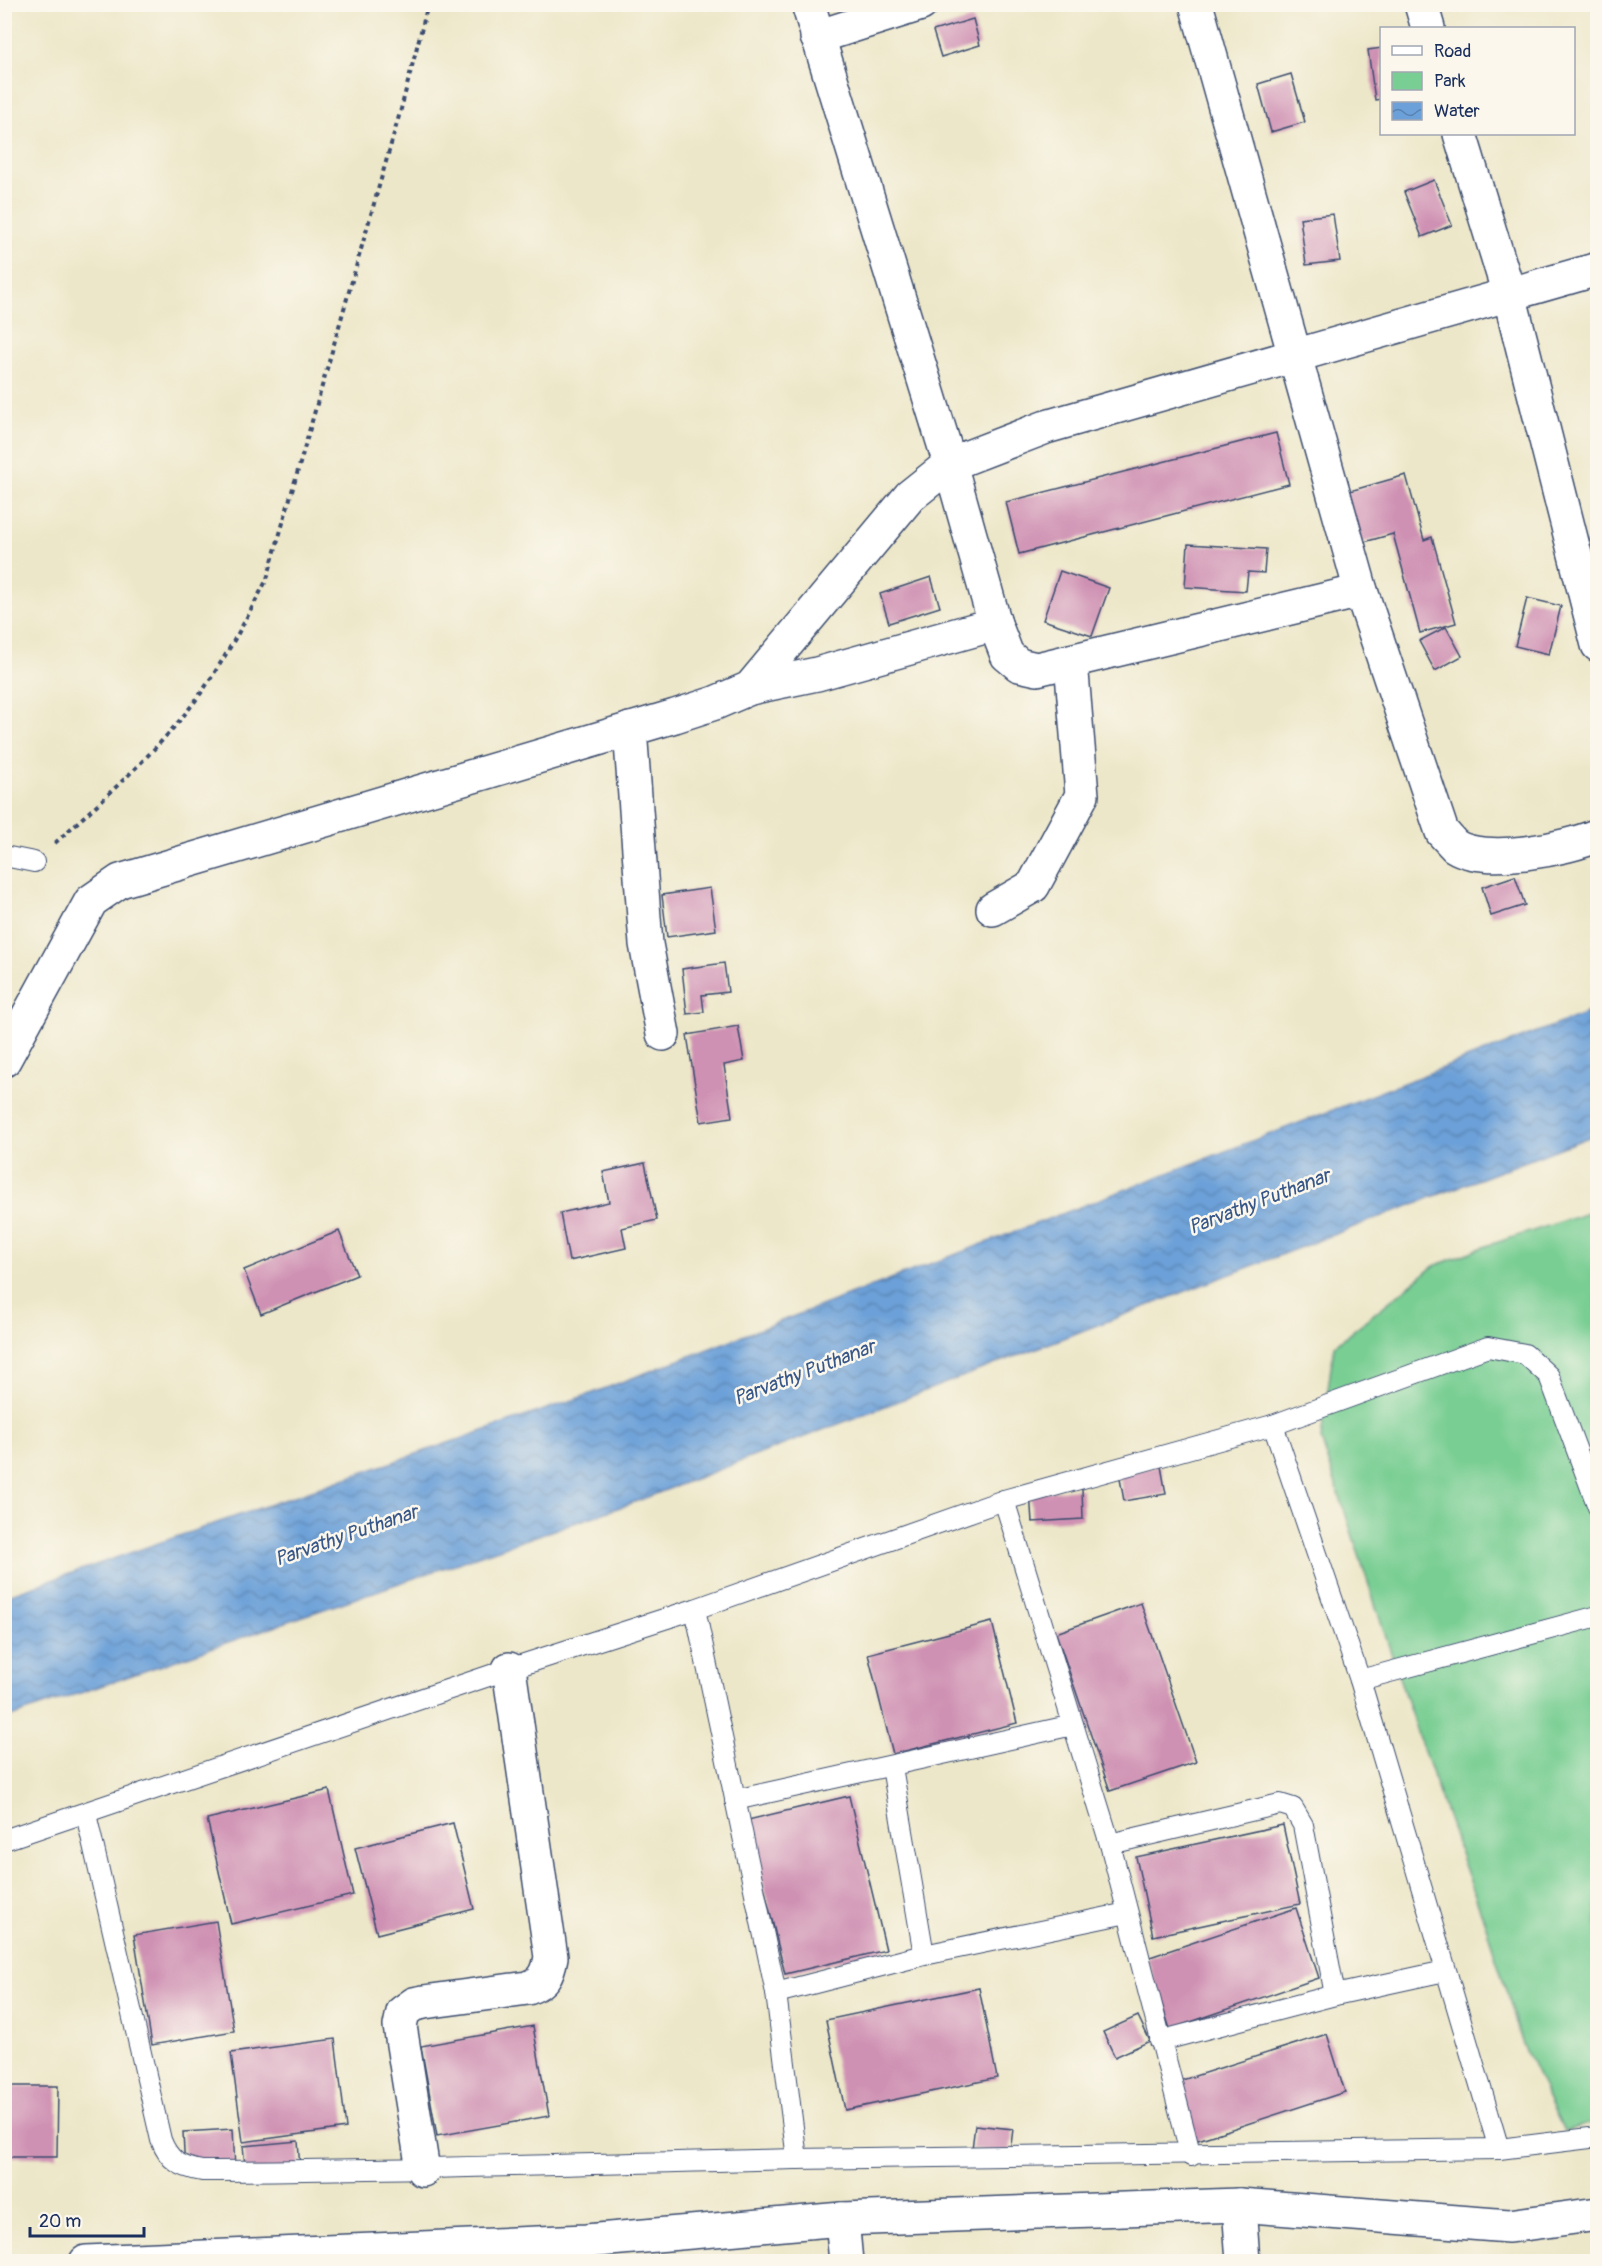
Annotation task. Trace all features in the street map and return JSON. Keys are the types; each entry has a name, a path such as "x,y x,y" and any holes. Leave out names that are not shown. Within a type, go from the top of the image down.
{"street":[{"path":"808,4 950,464 994,624 1007,655 1019,665 1037,669 1361,591"},
{"path":"817,37 921,4"},
{"path":"1196,4 1361,591 1442,832 1456,846 1469,851 1511,855 1576,845 1598,835"},
{"path":"1421,4 1428,27"},
{"path":"1460,135 1588,561 1598,645"},
{"path":"750,688 910,496 950,464 1046,428 1598,269"},
{"path":"4,1060 91,901 120,881 715,704 750,688 817,674 994,624"},
{"path":"993,909 1034,886 1082,795 1071,661"},
{"path":"630,729 646,944 663,1034"},
{"path":"423,2170 400,2026 403,2012 414,2004 528,1988 539,1984 548,1973 551,1957 509,1669"},
{"path":"1239,2205 1243,2262"},
{"path":"86,2262 586,2241 842,2219 1239,2205 1509,2226 1598,2214"},
{"path":"842,2219 846,2262"}],"lane":[{"path":"4,856 34,862"},
{"path":"4,1840 509,1669 695,1609 1004,1500 1273,1425 1488,1347 1525,1354 1549,1376 1598,1507"},
{"path":"1273,1425 1360,1680 1499,2149"},
{"path":"1004,1500 1110,1844 1191,2156"},
{"path":"695,1609 776,1993 797,2159"},
{"path":"1360,1680 1598,1616"},
{"path":"735,1800 1073,1725"},
{"path":"892,1767 924,1955"},
{"path":"1110,1844 1280,1804 1293,1808 1303,1825 1335,1995"},
{"path":"86,1814 166,2153 180,2167 202,2171 423,2170 797,2159 1191,2156 1499,2149 1598,2137"},
{"path":"776,1993 924,1955 1127,1913"},
{"path":"1160,2042 1335,1995 1445,1971"}],"path":[{"path":"34,862 139,766 200,694 239,633 267,579 391,143 428,4"}],"green space":[{"path":"1597,1210 1597,2122 1564,2131 1523,2045 1487,1929 1418,1735 1321,1439 1334,1346 1434,1266 1489,1245"}],"water":[{"name":"Parvathy Puthanar","path":"1597,1009 1597,1134 632,1503 5,1719 5,1596 593,1393"}],"building":[{"path":"973,19 980,45 941,57 933,31"},
{"path":"1380,48 1380,99 1375,100 1368,50"},
{"path":"1291,74 1305,122 1271,132 1258,84"},
{"path":"1434,180 1452,225 1422,237 1404,192"},
{"path":"1333,214 1340,261 1306,265 1300,218"},
{"path":"1276,433 1289,484 1019,554 1006,502"},
{"path":"1406,475 1424,540 1432,537 1456,623 1420,633 1393,534 1357,544 1343,493"},
{"path":"1188,544 1266,549 1264,573 1248,572 1246,591 1185,587"},
{"path":"1060,571 1109,588 1092,636 1043,620"},
{"path":"931,577 940,607 889,623 880,594"},
{"path":"1527,598 1561,606 1549,654 1515,646"},
{"path":"1446,627 1462,656 1435,671 1419,641"},
{"path":"1515,876 1525,905 1491,916 1482,887"},
{"path":"710,888 716,930 667,937 662,895"},
{"path":"724,963 728,992 702,995 704,1012 687,1014 682,969"},
{"path":"738,1026 744,1061 724,1065 732,1117 701,1122 687,1035"},
{"path":"645,1163 657,1220 622,1228 626,1248 569,1261 560,1213 609,1202 603,1172"},
{"path":"339,1231 357,1275 261,1314 244,1270"},
{"path":"1161,1466 1166,1494 1124,1501 1119,1473"},
{"path":"1082,1489 1083,1519 1032,1522 1030,1492"},
{"path":"1141,1603 1196,1762 1110,1791 1056,1633"},
{"path":"992,1622 1017,1723 893,1754 868,1654"},
{"path":"329,1790 353,1895 231,1924 207,1819"},
{"path":"849,1796 886,1950 785,1974 748,1820"},
{"path":"453,1823 474,1909 377,1934 355,1848"},
{"path":"1283,1825 1300,1904 1153,1936 1136,1857"},
{"path":"1296,1908 1319,1978 1170,2029 1147,1958"},
{"path":"216,1921 234,2031 152,2045 134,1935"},
{"path":"979,1988 997,2078 845,2110 826,2020"},
{"path":"1138,2016 1150,2041 1115,2057 1103,2032"},
{"path":"533,2026 549,2116 437,2136 421,2046"},
{"path":"1327,2034 1345,2092 1195,2141 1176,2082"},
{"path":"335,2039 346,2128 243,2142 231,2053"},
{"path":"4,2086 58,2086 57,2157 4,2157"},
{"path":"975,2125 1013,2129 1010,2153 972,2149"},
{"path":"233,2129 235,2169 185,2171 183,2132"},
{"path":"298,2141 300,2169 246,2175 243,2146"}]}
